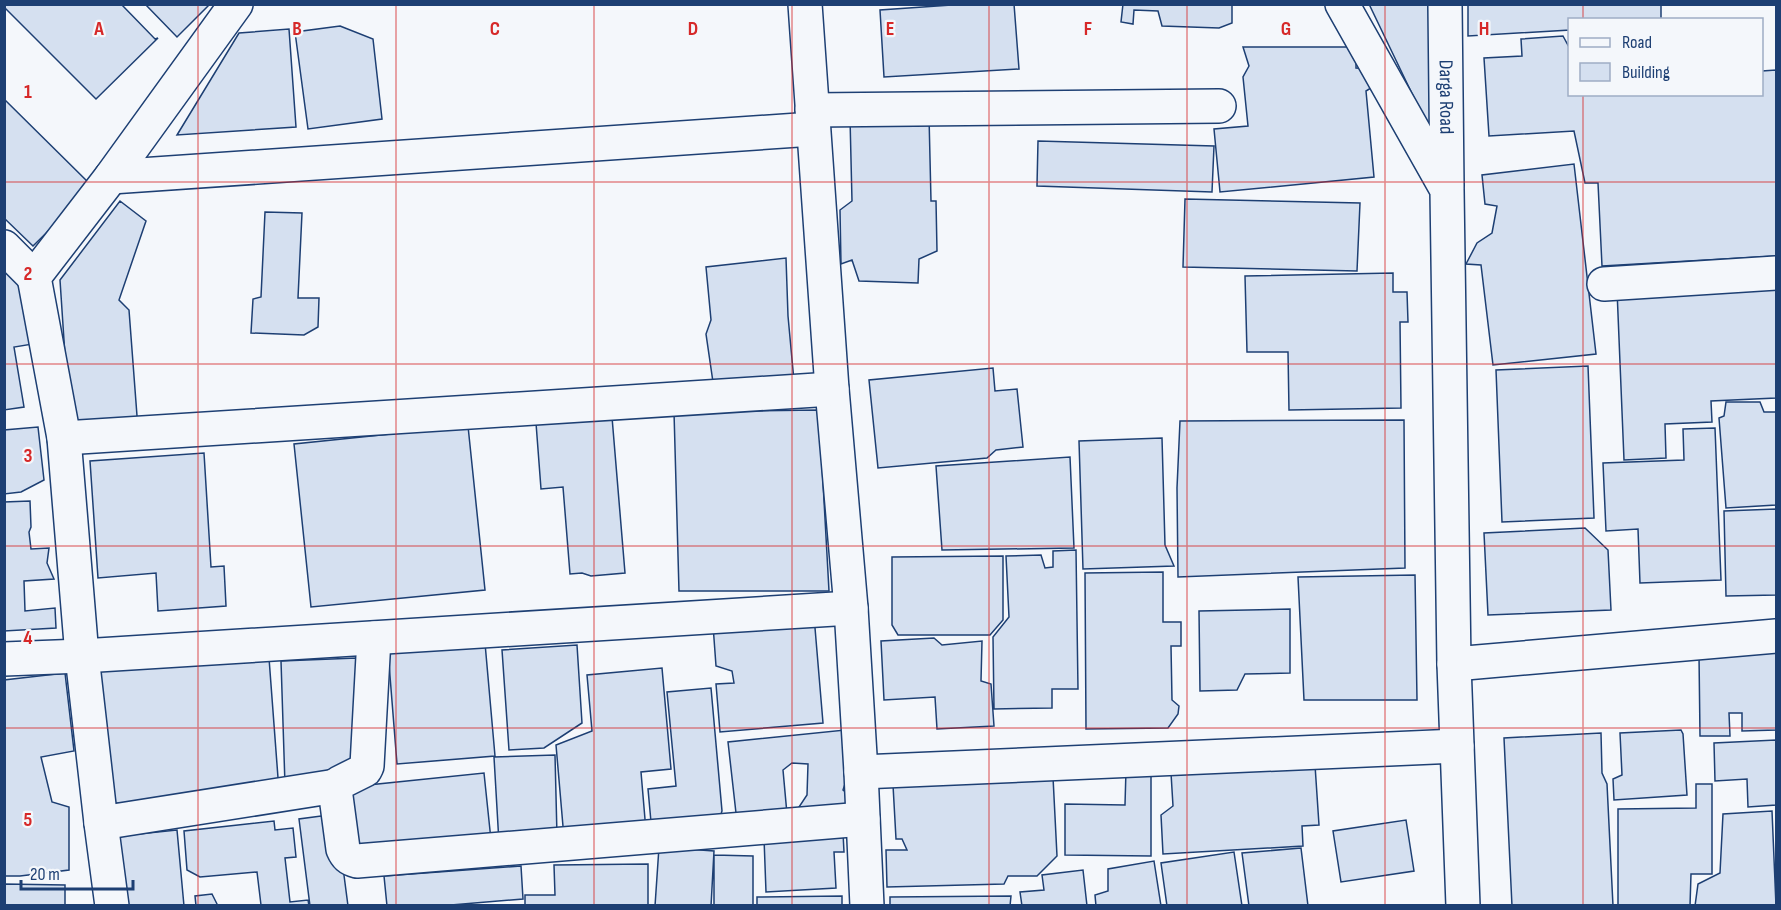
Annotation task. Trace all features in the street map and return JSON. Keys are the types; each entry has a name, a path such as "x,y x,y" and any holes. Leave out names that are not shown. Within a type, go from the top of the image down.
{"street":[{"path":"34,277 111,177 236,4"},
{"path":"805,4 832,389 851,608 867,906"},
{"path":"1342,4 1447,190"},
{"name":"Darga Road","path":"1445,4 1454,664 1463,906"},
{"path":"111,177 812,120 1219,106"},
{"path":"4,247 34,277 63,438 82,656 112,906"},
{"path":"1604,284 1776,273"},
{"path":"63,438 832,389"},
{"path":"4,659 851,608"},
{"path":"1454,664 1776,636"},
{"path":"101,823 336,786 365,770 374,638"},
{"path":"861,772 1456,746"},
{"path":"336,786 343,849 348,857 357,861 863,819"}],"building":[{"path":"4,4 121,4 155,39 158,38 96,99 4,7"},
{"path":"145,4 210,4 177,37"},
{"path":"966,4 1014,4 1019,69 884,77 880,10"},
{"path":"1123,4 1232,4 1232,23 1219,28 1162,26 1158,11 1134,10 1133,24 1121,22"},
{"path":"1369,4 1437,4 1437,122 1428,127"},
{"path":"1468,4 1661,4 1661,18 1568,18 1568,30 1468,36"},
{"path":"340,26 373,39 382,119 308,129 295,32"},
{"path":"289,29 296,127 177,135 239,33"},
{"path":"1563,36 1568,45 1568,96 1763,96 1763,71 1776,70 1776,256 1602,266 1598,183 1585,183 1574,131 1489,136 1484,58 1522,56 1521,39"},
{"path":"1243,47 1356,47 1356,68 1372,69 1376,85 1366,91 1374,177 1220,192 1214,129 1248,126 1243,77 1249,66"},
{"path":"4,99 91,185 95,185 33,246 4,218"},
{"path":"929,116 931,201 936,201 937,251 919,259 918,283 859,281 852,260 841,264 840,210 852,201 850,118"},
{"path":"1038,141 1214,146 1212,192 1037,186"},
{"path":"1574,164 1596,354 1493,365 1481,265 1466,264 1477,243 1492,233 1497,206 1485,204 1482,175"},
{"path":"1185,199 1360,203 1357,271 1183,267"},
{"path":"120,201 146,221 119,300 129,310 138,429 70,431 60,280"},
{"path":"265,212 302,213 298,298 319,298 318,327 304,335 251,333 253,299 261,297"},
{"path":"786,258 794,381 714,389 706,334 711,320 706,267"},
{"path":"4,272 23,279 33,344 14,347 24,407 4,410"},
{"path":"1393,273 1393,292 1407,292 1408,322 1400,322 1401,408 1289,410 1288,352 1247,352 1245,276"},
{"path":"1776,286 1776,398 1711,401 1712,422 1665,424 1666,458 1624,460 1617,290"},
{"path":"1588,366 1594,518 1502,522 1496,370"},
{"path":"993,368 995,391 1017,389 1023,447 996,450 987,458 878,468 869,380"},
{"path":"1726,402 1760,402 1764,412 1776,412 1776,505 1726,508 1719,418 1724,416"},
{"path":"819,410 829,591 679,591 674,412"},
{"path":"612,417 625,573 591,576 582,573 570,574 563,487 541,489 536,423"},
{"path":"1404,420 1405,568 1178,577 1177,488 1180,421"},
{"path":"468,426 485,590 311,607 294,444"},
{"path":"38,427 44,480 21,492 4,494 4,430"},
{"path":"1715,428 1721,580 1640,583 1638,529 1606,531 1603,463 1684,460 1683,429"},
{"path":"1162,438 1165,545 1174,566 1083,569 1079,441"},
{"path":"204,453 211,567 224,566 226,606 158,611 156,573 98,578 90,461"},
{"path":"1070,457 1074,548 942,550 936,466"},
{"path":"30,501 31,549 49,548 47,563 54,579 24,581 25,611 55,608 56,628 4,631 4,502"},
{"path":"1776,509 1776,595 1726,596 1724,511"},
{"path":"1585,528 1608,550 1611,610 1488,615 1484,533"},
{"path":"1076,550 1078,689 1052,689 1052,708 994,709 993,637 1009,617 1006,556 1041,555 1045,568 1053,567 1053,551"},
{"path":"1003,556 1003,620 990,635 898,635 892,625 892,557"},
{"path":"1163,572 1163,622 1181,622 1181,646 1171,646 1172,700 1179,706 1178,714 1168,728 1086,729 1085,573"},
{"path":"1415,575 1417,700 1304,700 1298,577"},
{"path":"1290,609 1290,673 1245,674 1237,690 1200,691 1199,611"},
{"path":"814,616 823,723 720,732 716,684 734,683 732,671 716,666 713,625"},
{"path":"934,638 942,645 982,641 981,681 991,684 994,726 937,729 935,697 884,700 881,641"},
{"path":"485,643 495,756 397,764 388,651"},
{"path":"577,645 582,723 544,748 509,750 502,650"},
{"path":"1776,653 1776,730 1742,731 1742,713 1729,713 1730,736 1700,736 1699,655"},
{"path":"269,658 279,791 107,804 97,671"},
{"path":"357,658 361,760 285,785 281,661"},
{"path":"662,668 671,769 641,772 646,831 564,838 556,745 592,731 587,675"},
{"path":"65,673 74,751 41,757 52,802 69,807 69,870 4,876 4,680"},
{"path":"711,688 722,811 717,827 652,833 648,789 676,786 667,692"},
{"path":"845,730 851,778 843,790 849,795 852,812 797,810 807,795 808,764 792,763 783,770 787,814 737,822 728,742"},
{"path":"1681,730 1687,795 1614,800 1613,779 1622,775 1620,733"},
{"path":"1601,733 1602,773 1607,784 1613,906 1512,906 1504,738"},
{"path":"1776,740 1776,805 1748,807 1747,779 1715,781 1714,743"},
{"path":"555,755 557,836 499,843 494,757"},
{"path":"1315,765 1319,825 1302,826 1303,846 1163,854 1161,815 1173,806 1171,773"},
{"path":"1126,770 1151,770 1151,856 1065,855 1065,804 1125,805"},
{"path":"484,773 491,840 357,854 349,787"},
{"path":"1053,777 1057,856 1037,876 1008,876 1004,884 887,887 886,850 907,850 902,839 896,839 893,785"},
{"path":"1696,784 1712,784 1712,874 1691,874 1690,906 1618,906 1618,809 1696,808"},
{"path":"1772,811 1776,906 1695,906 1698,884 1720,873 1723,814"},
{"path":"336,814 348,906 310,906 299,819"},
{"path":"1406,820 1414,871 1341,882 1333,831"},
{"path":"274,821 275,830 293,828 296,857 285,858 290,902 308,900 309,906 251,906 261,905 257,872 200,877 187,870 184,831"},
{"path":"177,830 184,906 127,906 119,836"},
{"path":"843,833 844,852 834,852 836,888 766,892 764,838"},
{"path":"659,847 714,851 711,906 655,906"},
{"path":"1301,848 1308,906 1249,906 1242,853"},
{"path":"1234,852 1242,906 1167,906 1161,863"},
{"path":"714,855 753,856 753,906 714,906"},
{"path":"1154,861 1161,906 1096,906 1095,895 1108,891 1108,869"},
{"path":"648,864 648,906 525,906 525,895 555,895 554,865"},
{"path":"521,866 523,899 439,906 387,906 384,876"},
{"path":"1083,870 1087,906 1022,906 1020,892 1044,890 1042,875"},
{"path":"4,884 65,885 65,906 4,906"},
{"path":"212,894 218,906 196,906 195,896"},
{"path":"842,896 842,906 757,906 757,897"},
{"path":"1011,896 1010,906 890,906 890,897"}]}
